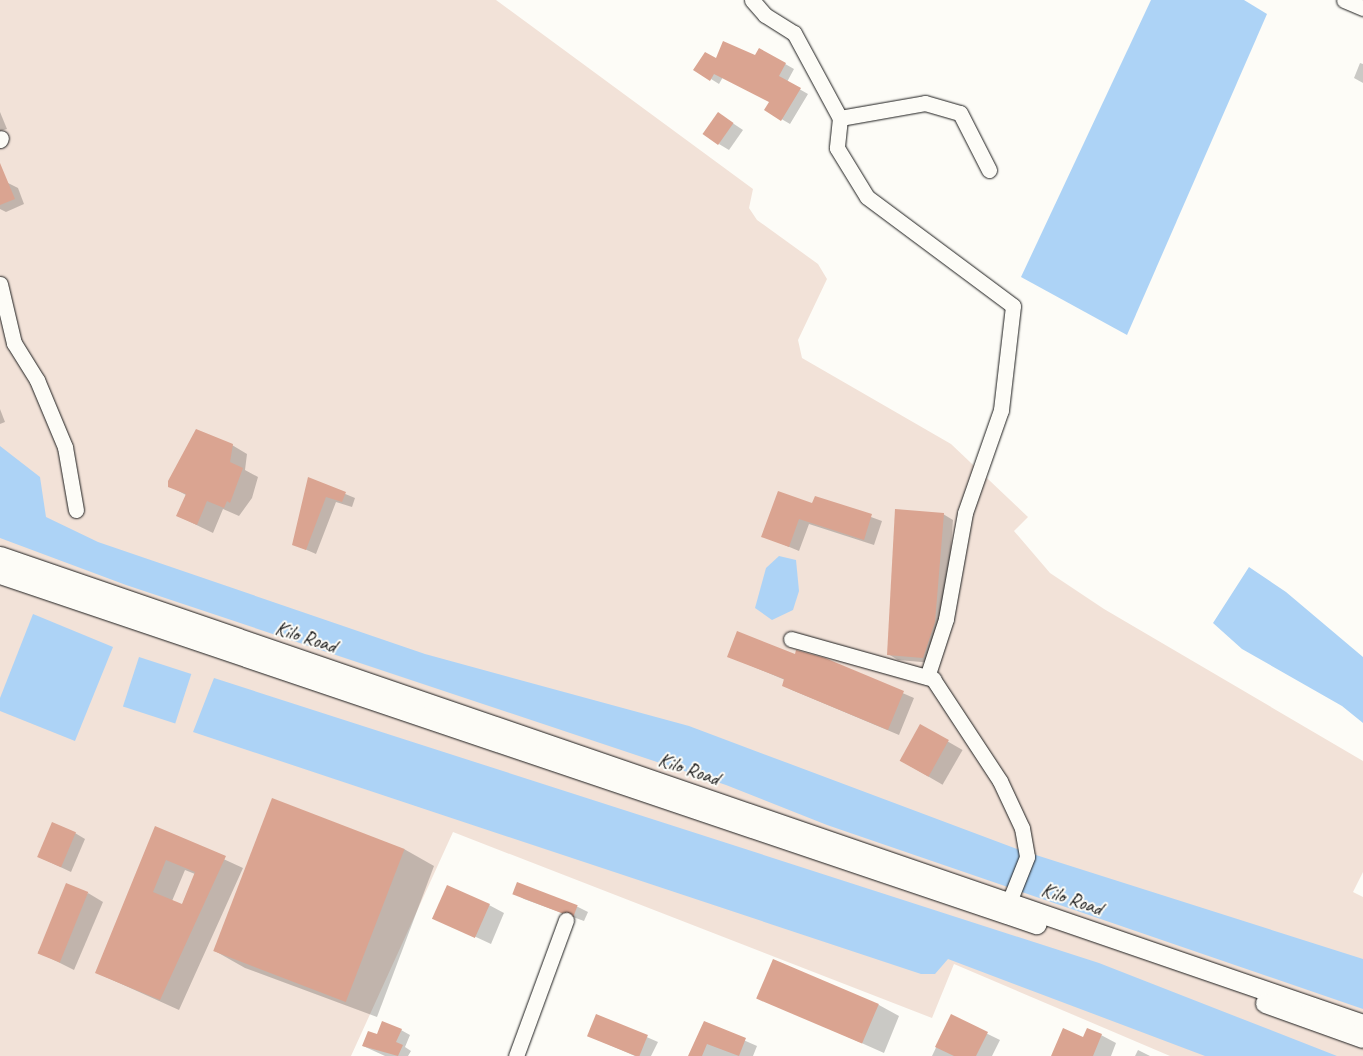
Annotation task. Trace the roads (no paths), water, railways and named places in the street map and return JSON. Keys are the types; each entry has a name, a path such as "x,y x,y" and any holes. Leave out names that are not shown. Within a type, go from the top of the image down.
{"street":[{"path":"752,0 765,15 794,33 840,118 837,148 868,197 1013,306 1001,410 965,513 946,620 927,678"},
{"path":"1344,0 1363,8"},
{"path":"840,118 924,103 960,113 989,170"},
{"path":"0,284 14,343 37,380 65,448 76,510"},
{"name":"Kilo Road","path":"0,556 1007,907 1363,1038"},
{"name":"Kilo Road","path":"0,574 1363,1024"},
{"path":"791,639 933,679 1000,781 1019,820 1027,857 1007,907"},
{"path":"516,1056 566,920"}],"water":[{"path":"1151,0 1244,0 1267,14 1127,335 1021,277"},
{"path":"0,446 40,477 46,517 98,542 425,654 689,726 1017,849 1363,959 1363,1009 827,825 726,785 126,585 0,538"},
{"path":"779,556 796,560 799,591 793,610 772,620 755,608 766,568"},
{"path":"1249,567 1286,592 1363,657 1363,723 1342,706 1242,649 1213,623"},
{"path":"33,614 113,647 75,741 0,711 0,698"},
{"path":"139,657 191,674 175,723 123,706"},
{"path":"214,678 1099,963 1337,1056 1205,1056 948,959 935,974 921,974 193,732"}]}
